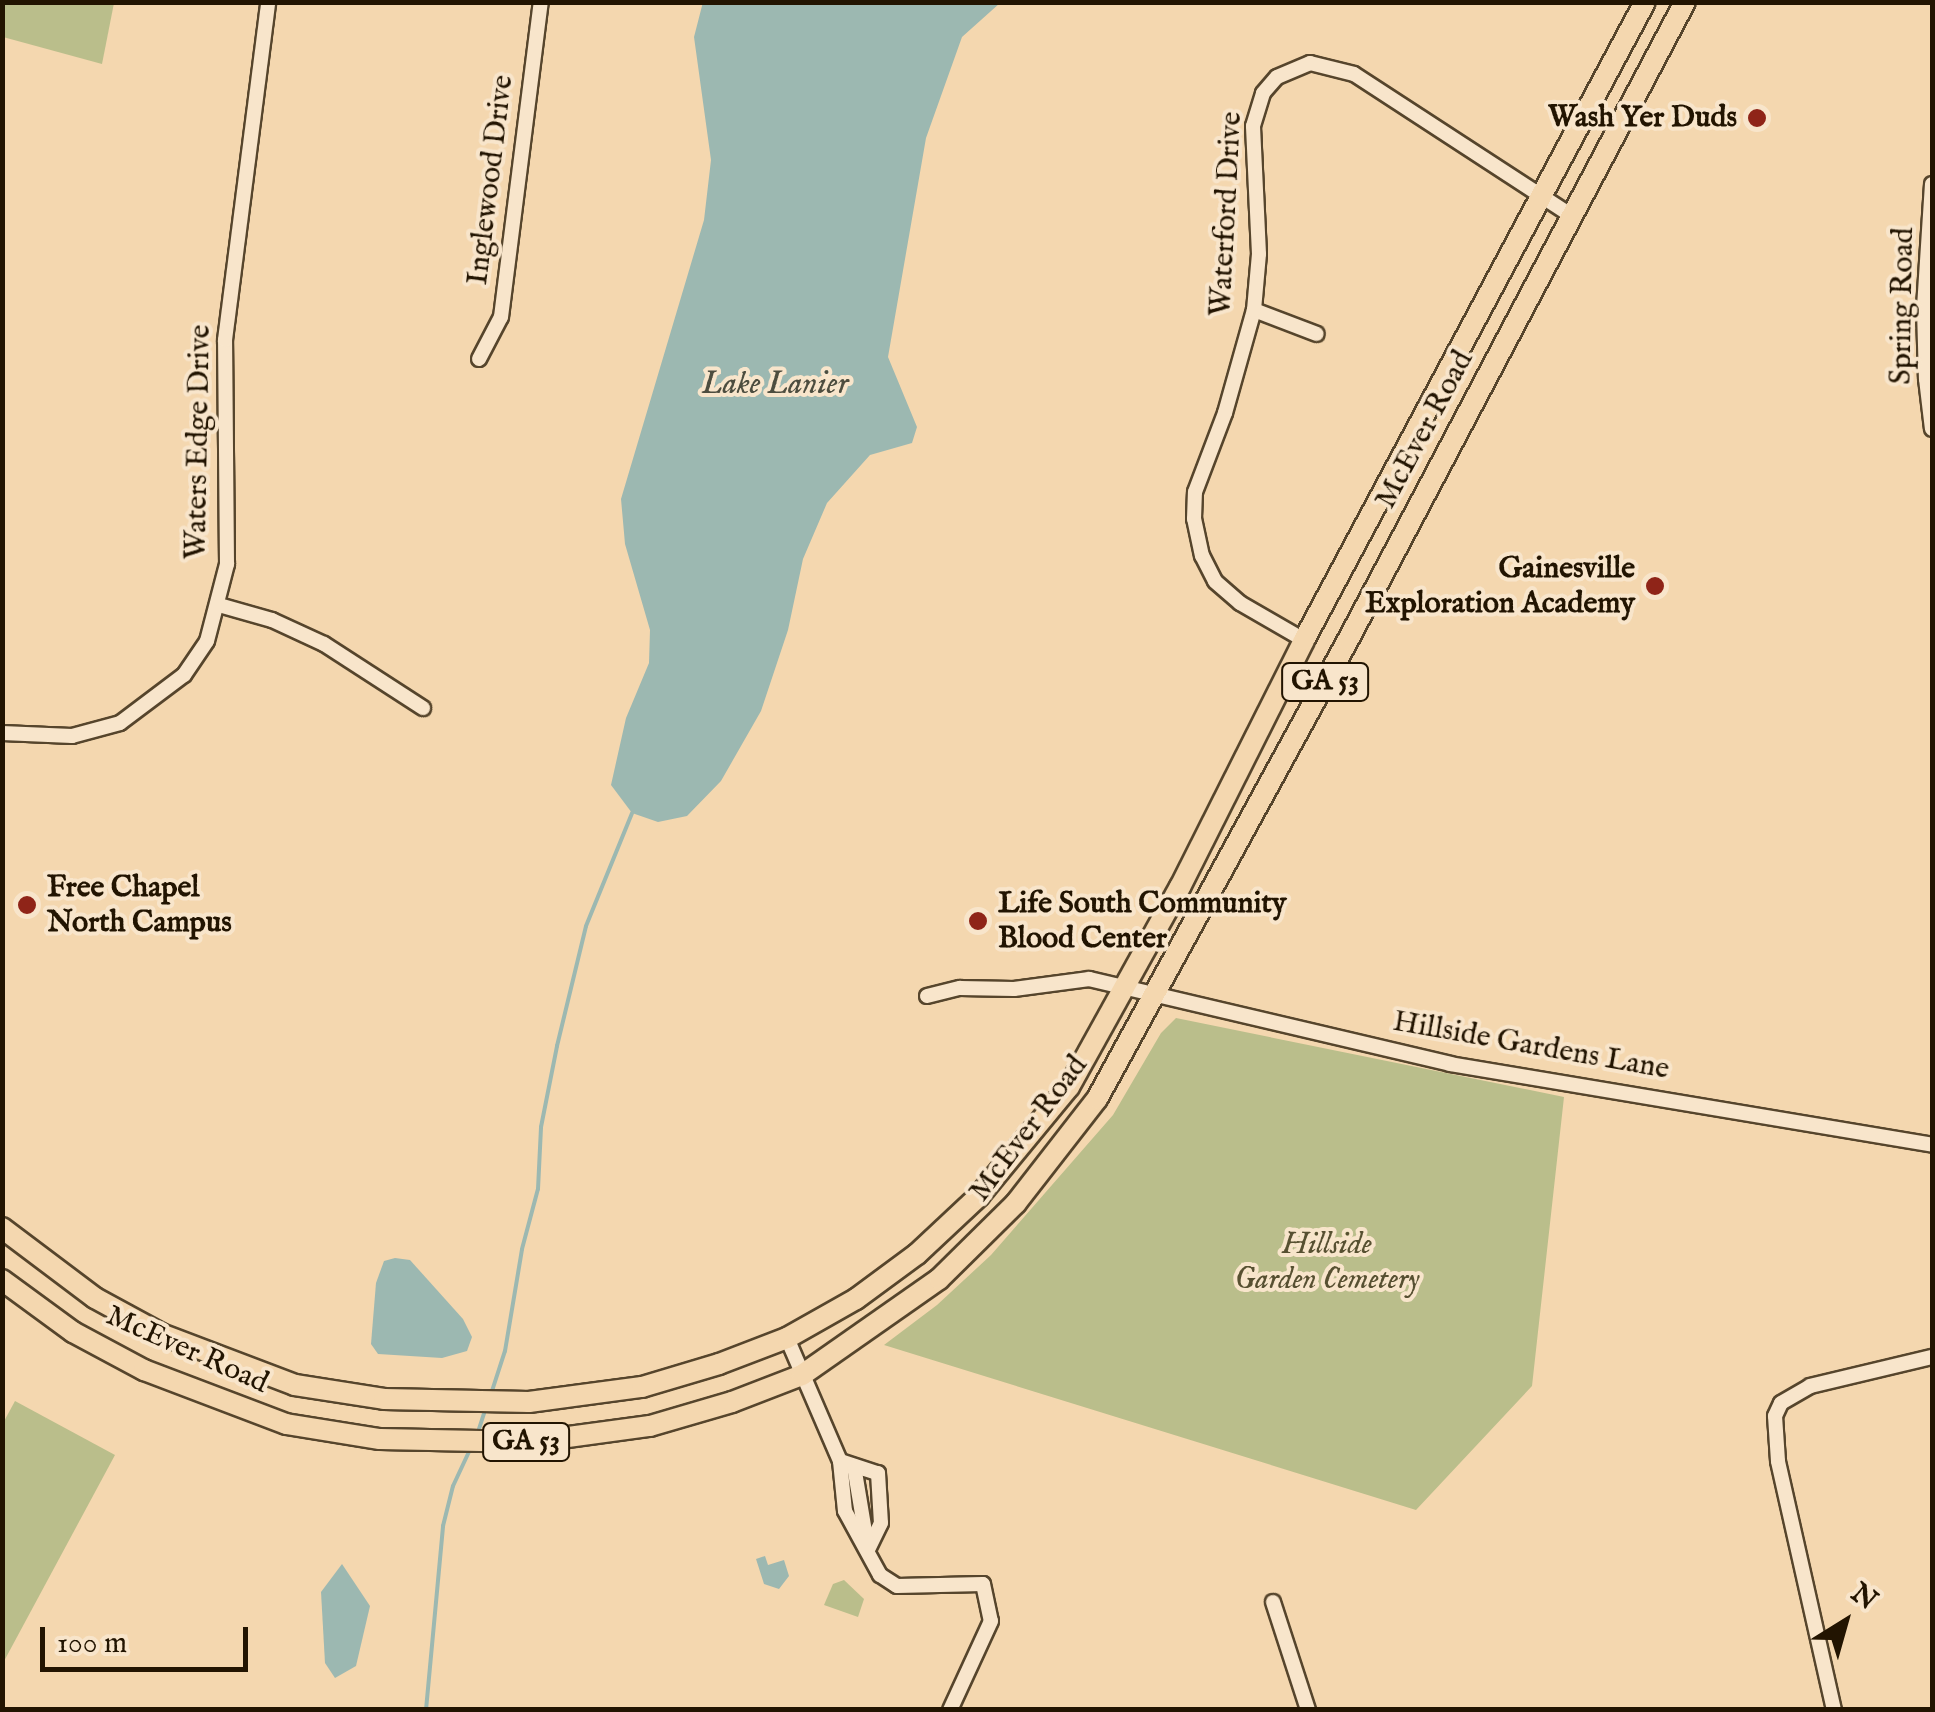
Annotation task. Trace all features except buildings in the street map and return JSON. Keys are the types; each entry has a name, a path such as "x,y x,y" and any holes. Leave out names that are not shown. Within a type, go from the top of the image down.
{"main road":[{"name":"McEver Road","path":"2,1228 94,1298 161,1334 295,1385 384,1399 529,1402 642,1387 787,1338 856,1300 917,1254 978,1196 1069,1087 1180,887 1304,640 1448,377 1538,196 1645,2"},
{"name":"McEver Road","path":"2,1280 73,1332 214,1400 286,1424 380,1438 531,1442 650,1426 732,1402 802,1374 939,1279 1016,1203 1097,1099 1339,657 1685,2"}],"street":[{"name":"Waters Edge Drive","path":"2,733 72,736 120,723 184,675 207,641 228,564 225,340 268,2"},
{"name":"Inglewood Drive","path":"478,359 501,317 541,2"},
{"name":"Waterford Drive","path":"1304,640 1240,603 1215,580 1202,556 1194,519 1196,492 1225,413 1254,310 1259,254 1253,126 1263,93 1293,67 1331,66 1354,74 1572,216"},
{"name":"Spring Road","path":"1932,184 1924,309 1932,429"},
{"path":"1254,310 1317,334"},
{"path":"218,604 272,620 324,644 424,708"},
{"name":"Hillside Gardens Lane","path":"927,996 960,988 1014,990 1089,979 1124,984 1450,1064 1932,1146"},
{"path":"787,1338 847,1464 866,1514 868,1550 880,1575 897,1586 983,1584 991,1621 950,1710"},
{"path":"1834,1710 1778,1461 1775,1416 1781,1403 1810,1386 1932,1357"},
{"path":"847,1464 878,1474 881,1523 868,1550"},
{"path":"1273,1602 1308,1710"}],"green space":[{"path":"2,3 114,3 102,64 3,37"},
{"name":"Hillside Garden Cemetery","path":"1176,1018 1564,1097 1532,1386 1416,1510 884,1345 937,1305 991,1255 1113,1115 1161,1033"},
{"path":"15,1401 115,1455 3,1663 2,1425"},
{"path":"844,1580 864,1599 858,1617 824,1605 833,1584"}],"water":[{"name":"Lake Lanier","path":"703,2 1000,3 962,37 926,138 888,357 917,427 912,443 870,455 827,503 803,559 788,630 761,711 721,781 687,816 658,822 632,813 611,785 626,718 649,663 650,630 625,544 621,499 704,220 711,160 694,37"},
{"path":"410,1260 463,1319 472,1337 467,1351 442,1358 378,1354 371,1344 376,1283 384,1261"},
{"path":"765,1556 768,1565 784,1560 789,1576 779,1589 764,1584 756,1559"},
{"path":"342,1564 370,1606 356,1666 335,1678 325,1663 321,1592"}],"waterway":[{"path":"491,1394 505,1351 522,1249 538,1189 541,1127 586,926 632,813"},
{"path":"478,1432 486,1408"},
{"path":"426,1710 443,1526 453,1486 470,1450"}],"place":[{"name":"Wash Yer Duds","path":"1757,118"},
{"name":"Gainesville Exploration Academy","path":"1655,586"},
{"name":"Free Chapel North Campus","path":"27,905"},
{"name":"Life South Community Blood Center","path":"978,921"}]}
